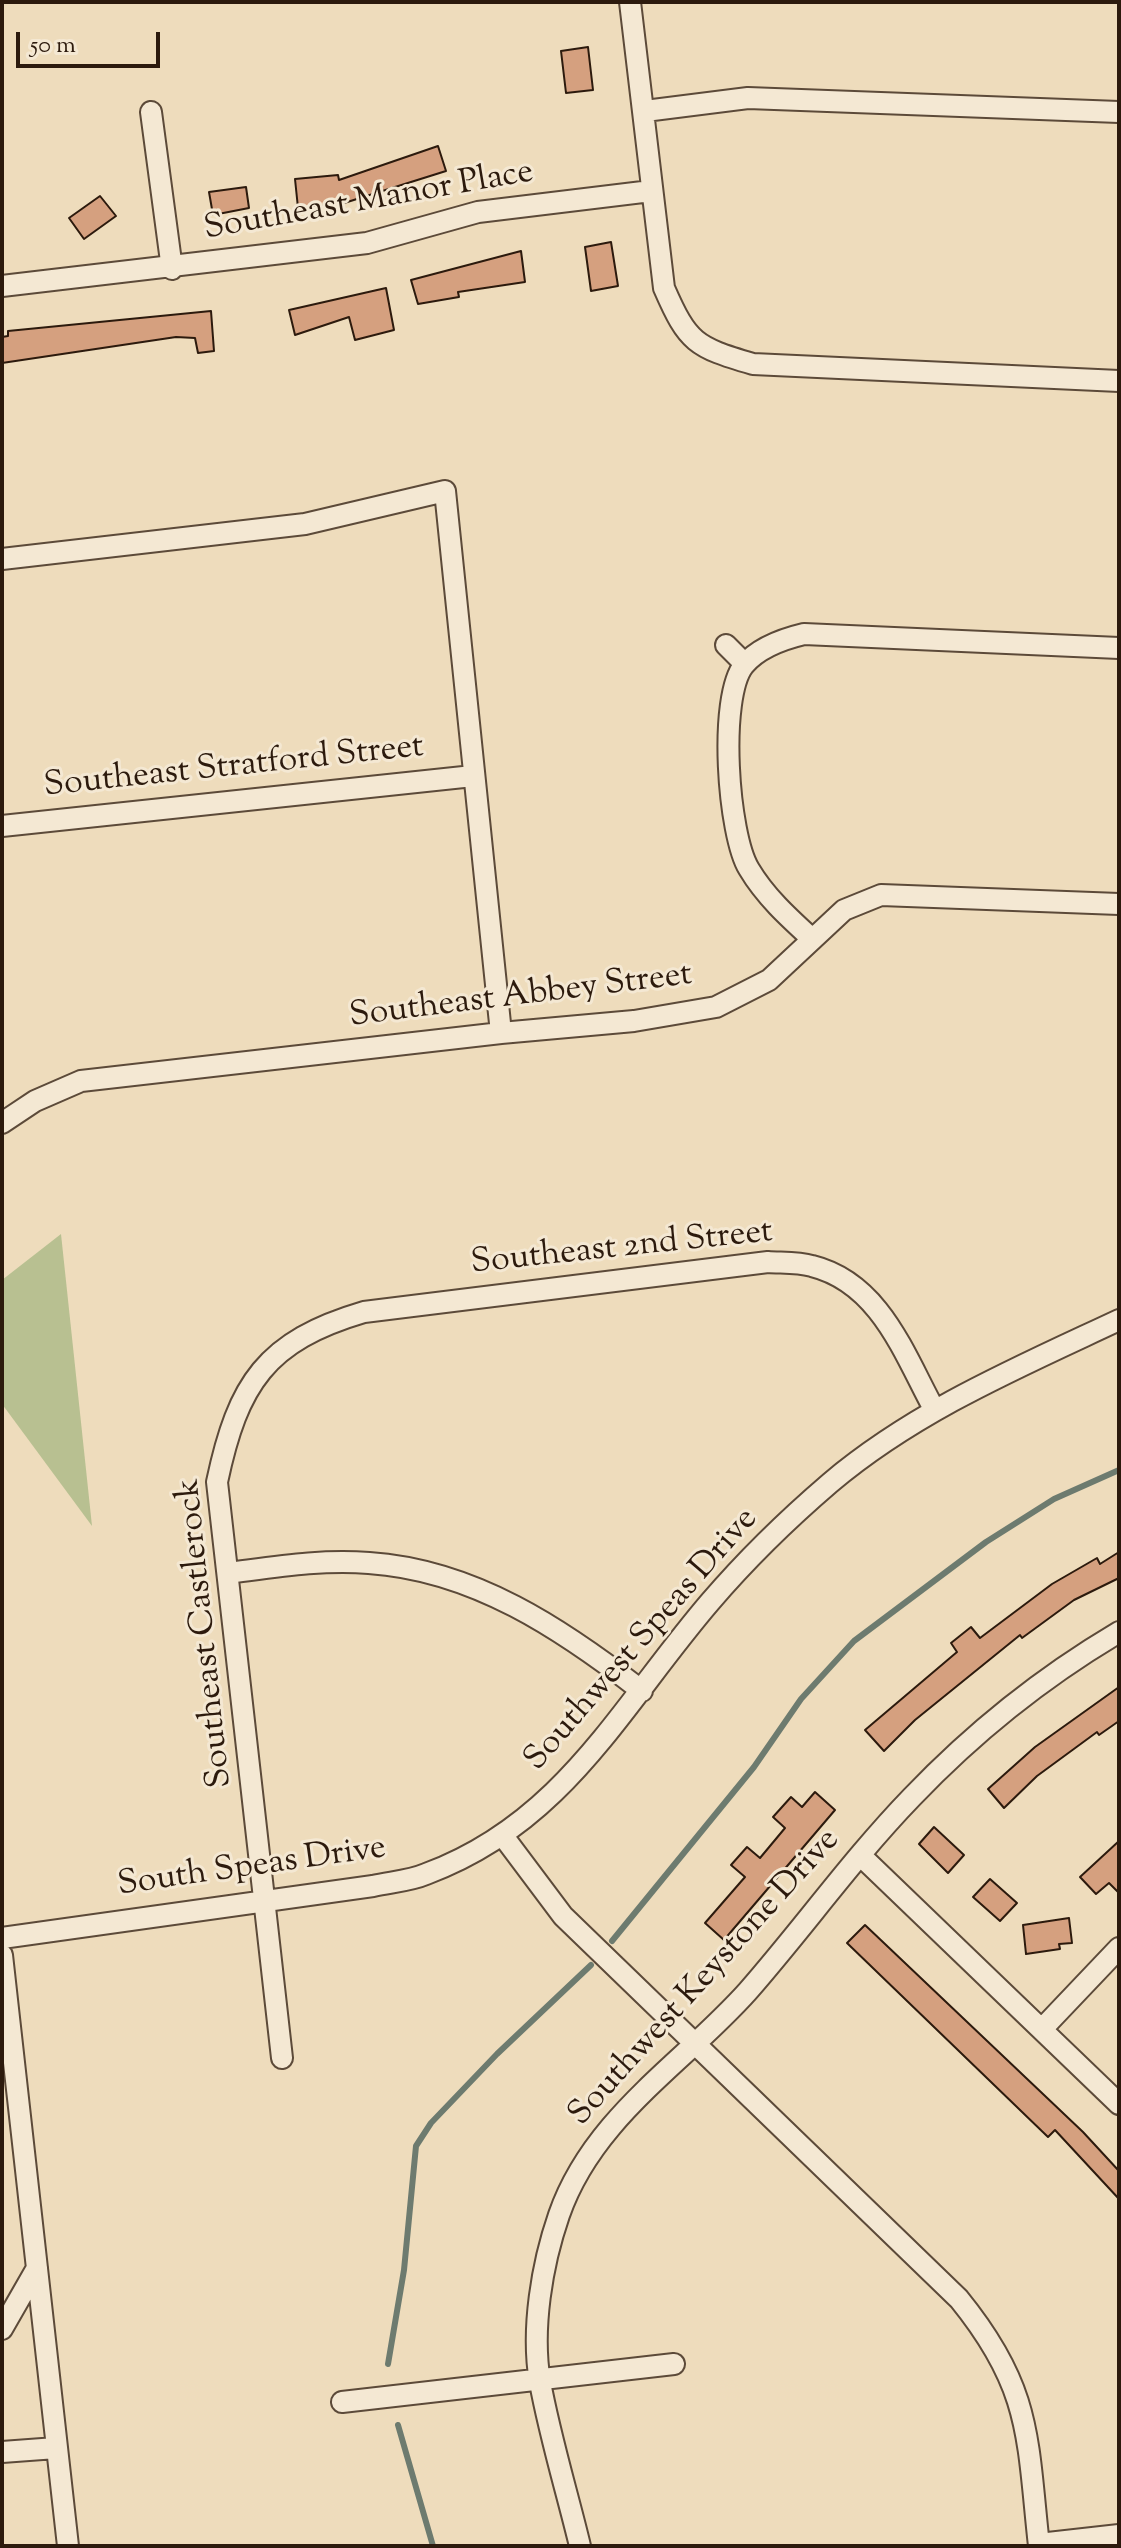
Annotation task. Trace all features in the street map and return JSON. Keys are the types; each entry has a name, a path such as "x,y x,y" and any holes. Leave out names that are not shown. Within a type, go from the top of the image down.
{"street":[{"path":"630,2 664,288 682,330 713,352 753,364 1119,381"},
{"path":"645,111 748,98 1119,112"},
{"path":"151,112 172,269"},
{"name":"Southeast Manor Place","path":"2,286 172,269 367,243 478,212 651,191"},
{"path":"2,559 305,524 445,491 501,1033"},
{"path":"811,938 772,902 747,867 738,831 726,733 732,689 745,664 777,641 804,634 1119,648"},
{"path":"726,645 745,664"},
{"name":"Southeast Stratford Street","path":"2,826 473,776"},
{"name":"Southeast Abbey Street","path":"2,1123 35,1101 81,1081 501,1033 634,1021 716,1007 769,980 844,910 881,895 1119,904"},
{"name":"Southeast 2nd Street","path":"341,1319 364,1312 768,1262 812,1266 851,1282 880,1309 934,1409"},
{"name":"Southeast Castlerock","path":"282,2058 267,1899 217,1482 226,1441 243,1397 291,1341 321,1324 341,1319"},
{"name":"Southwest Speas Drive","path":"503,1836 559,1791 642,1691 709,1603 766,1543 831,1482 934,1409 1119,1320"},
{"path":"228,1573 311,1563 371,1563 436,1576 531,1613 571,1636 642,1691"},
{"name":"Southwest Keystone Drive","path":"580,2546 539,2379 539,2316 546,2264 559,2214 577,2175 606,2132 639,2094 746,1993 912,1796 979,1732 1070,1661 1119,1632"},
{"path":"503,1836 563,1916 959,2299 991,2339 1015,2384 1027,2427 1039,2545 1119,2535"},
{"name":"South Speas Drive","path":"2,1938 373,1886 425,1875 503,1836"},
{"path":"860,1855 1119,2104"},
{"path":"1042,2029 1119,1948"},
{"path":"2,1955 68,2546"},
{"path":"2,2329 37,2268"},
{"path":"342,2402 674,2364"},
{"path":"2,2452 56,2448"}],"green space":[{"path":"61,1234 92,1526 2,1404 2,1280"}],"building":[{"path":"588,47 593,90 566,93 561,51"},
{"path":"438,146 446,171 341,204 298,208 295,179 338,175 339,180"},
{"path":"246,187 249,208 213,215 209,192"},
{"path":"100,196 116,216 84,239 69,218"},
{"path":"611,242 618,286 591,291 585,247"},
{"path":"521,251 525,282 458,292 459,297 418,304 411,280"},
{"path":"386,288 394,330 355,340 349,317 295,335 289,310"},
{"path":"211,311 214,351 198,353 195,338 176,337 2,363 2,337 8,336 8,331"},
{"path":"1119,1552 1119,1578 1074,1600 1022,1638 1020,1635 915,1720 884,1751 865,1730 957,1652 951,1643 971,1627 980,1638 1052,1584 1097,1558 1100,1564"},
{"path":"1119,1687 1119,1721 1099,1735 1097,1732 1037,1776 1004,1808 988,1789 1035,1747"},
{"path":"815,1792 835,1810 724,1940 705,1923 745,1877 731,1865 747,1847 760,1858 785,1828 773,1817 791,1797 802,1807"},
{"path":"934,1827 964,1855 948,1873 919,1844"},
{"path":"1119,1841 1119,1893 1109,1883 1096,1894 1080,1877"},
{"path":"990,1879 1017,1903 1000,1921 973,1897"},
{"path":"1069,1918 1072,1943 1059,1944 1060,1949 1026,1954 1023,1925"},
{"path":"865,1925 1083,2132 1119,2171 1119,2199 1055,2130 1048,2137 847,1943"}],"waterway":[{"path":"612,1941 754,1767 801,1699 854,1641 986,1542 1054,1499 1119,1470"},
{"path":"388,2364 404,2270 416,2146 431,2123 497,2054 591,1965"},
{"path":"398,2425 433,2546"}]}
